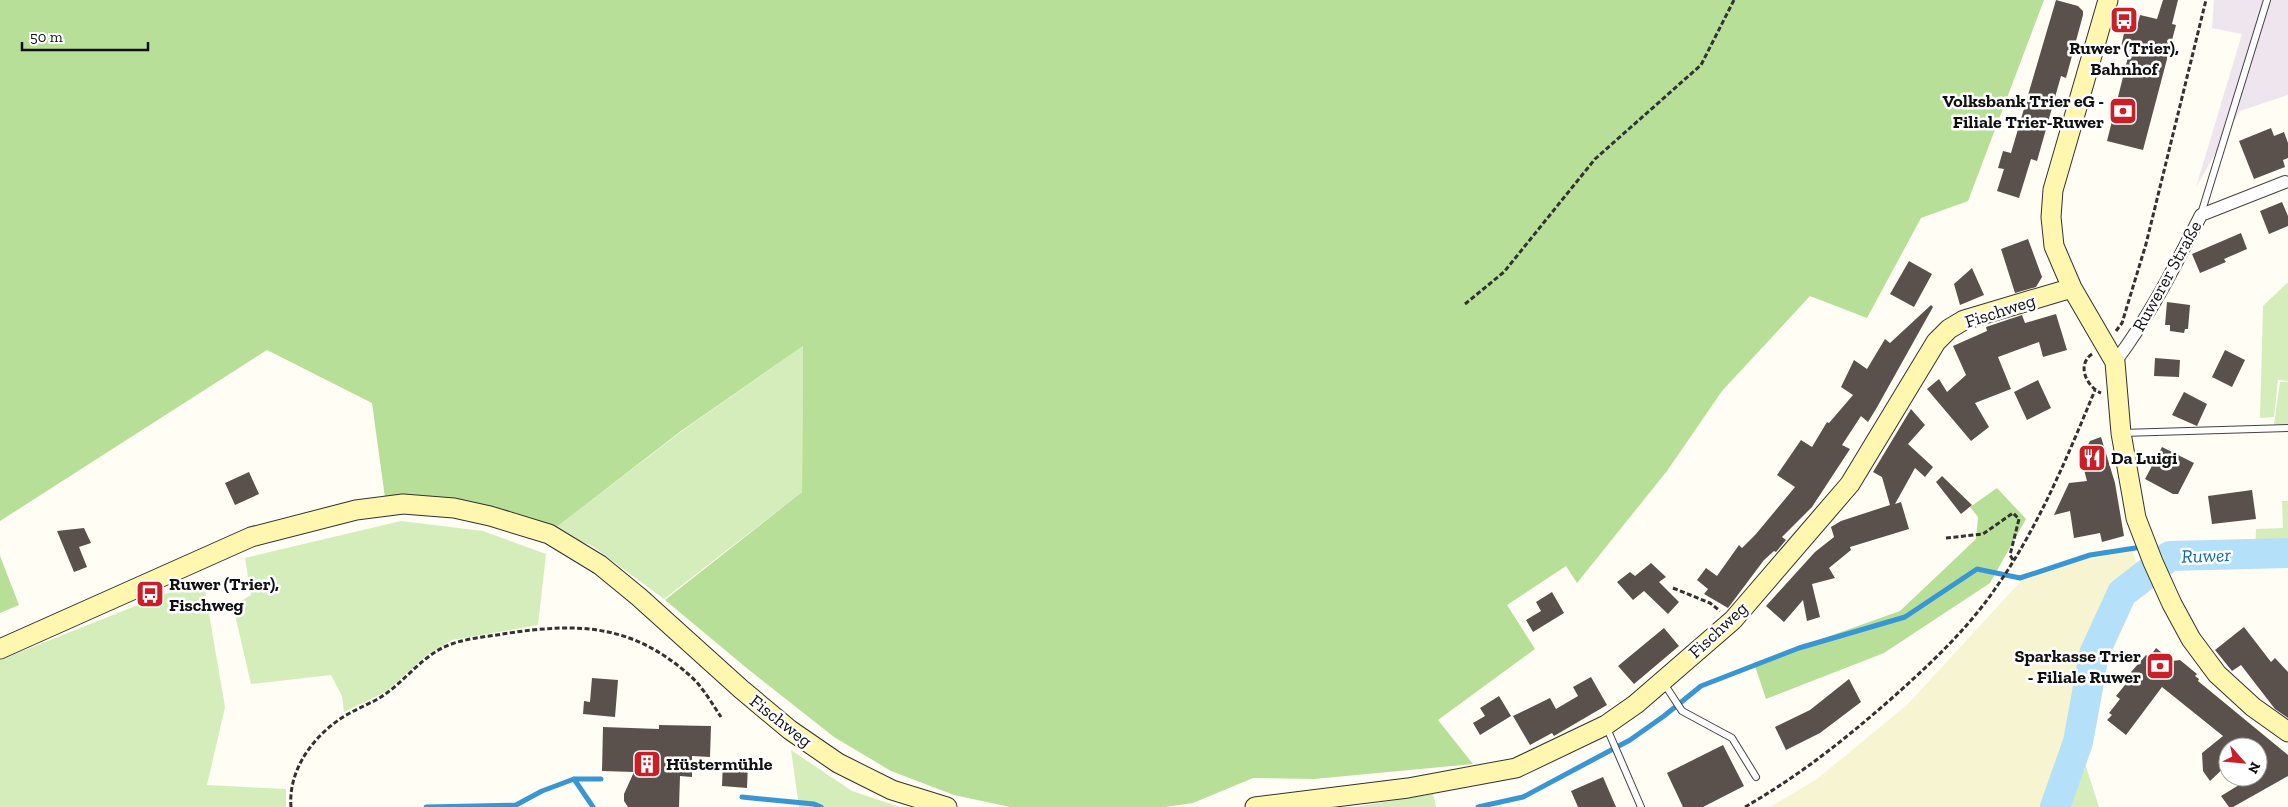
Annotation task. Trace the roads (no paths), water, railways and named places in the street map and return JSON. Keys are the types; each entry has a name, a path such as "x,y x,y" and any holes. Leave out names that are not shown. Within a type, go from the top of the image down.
{"main road":[{"path":"2108,0 2053,190 2051,230 2054,246 2072,288 2115,362 2121,433 2136,518 2172,604 2191,639 2217,674 2253,707 2288,732"},
{"name":"Fischweg","path":"1255,807 1408,788 1516,768 1606,725 1662,681 1733,620 1850,484 1936,342 1949,329 1964,320 2072,288"},
{"name":"Fischweg","path":"0,649 251,537 356,510 403,504 454,508 490,516 549,534 600,565 639,597 741,690 790,730 838,763 892,790 946,807"}],"street":[{"name":"Ruwerer Straße","path":"2115,362 2135,336 2166,285 2201,215 2287,181"}],"lane":[{"path":"2201,215 2266,0"},
{"path":"2121,433 2288,428"},
{"path":"1662,681 1682,711 1732,738 1756,777"},
{"path":"1606,725 1641,807"}],"waterway":[{"path":"1478,807 1523,797 1630,740 1701,686 1799,648 1905,617 1977,569 2020,578 2090,555 2142,547"},
{"path":"2153,548 2170,556"},
{"name":"Ruwer","path":"2055,807 2078,742 2094,654 2122,593 2170,556 2288,553"},
{"path":"574,779 593,807"},
{"path":"426,807 516,805 542,791 574,779 601,779"},
{"path":"742,797 814,804 821,807"}],"place":[{"name":"Ruwer (Trier), Bahnhof","path":"2124,20"},
{"name":"Volksbank Trier eG - Filiale Trier-Ruwer","path":"2123,111"},
{"name":"Da Luigi","path":"2092,458"},
{"name":"Ruwer (Trier), Fischweg","path":"150,594"},
{"name":"Sparkasse Trier - Filiale Ruwer","path":"2160,666"},
{"name":"Hüstermühle","path":"647,764"}]}
